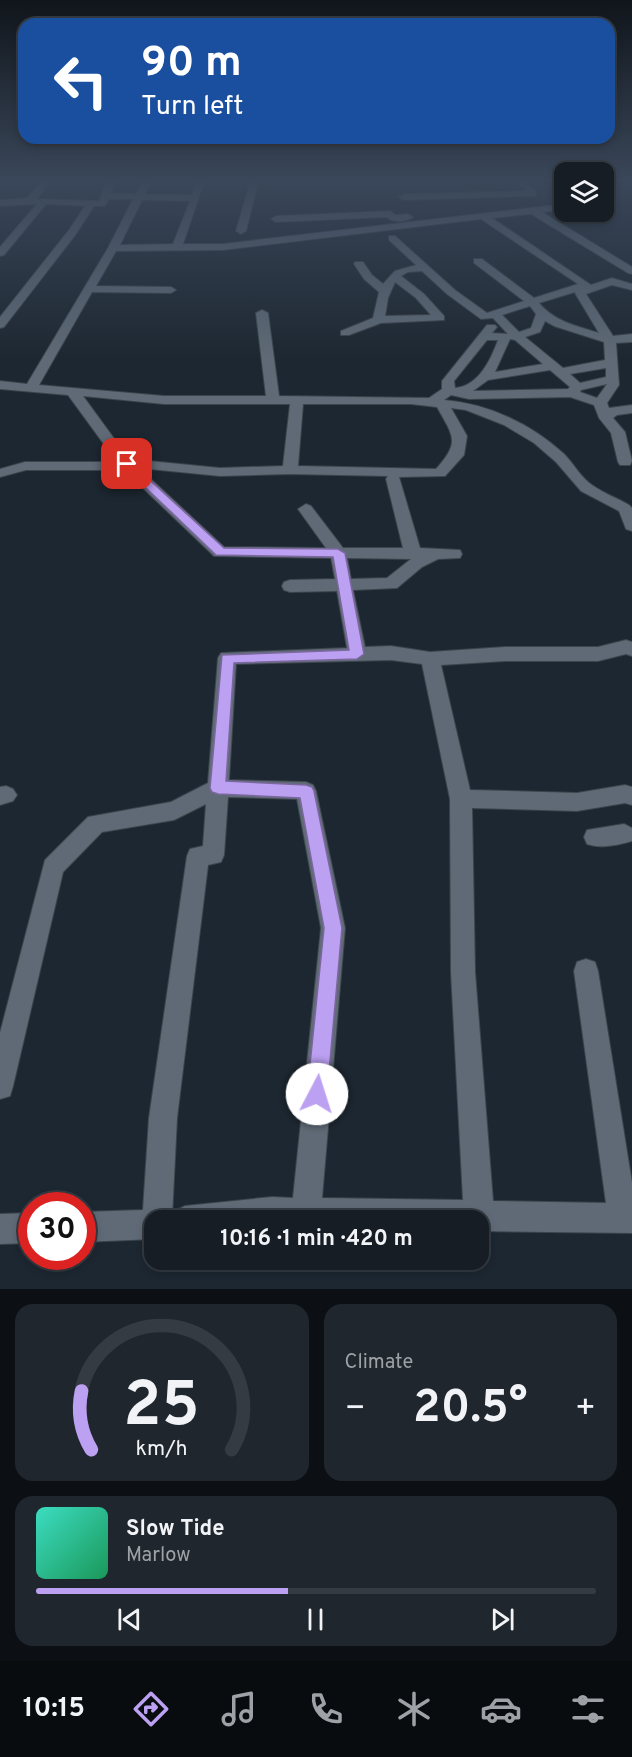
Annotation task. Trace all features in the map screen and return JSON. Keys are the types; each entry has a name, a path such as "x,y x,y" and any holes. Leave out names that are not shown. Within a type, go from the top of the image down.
{"street":[{"path":"0,253 12,239"},
{"path":"0,325 67,239"},
{"path":"31,387 118,239"},
{"path":"177,248 180,239"},
{"path":"113,248 223,247 290,239"},
{"path":"393,239 433,276 485,317 586,285 517,239"},
{"path":"579,239 632,271"},
{"path":"478,261 532,302 542,314 558,324 610,340 632,338"},
{"path":"359,264 368,277 385,291"},
{"path":"379,320 387,285 396,275 404,270 433,276"},
{"path":"345,333 379,320 440,318 396,275"},
{"path":"420,296 433,276"},
{"path":"600,403 613,385 610,340 580,293 612,281 632,287"},
{"path":"87,289 171,290"},
{"path":"262,313 273,401"},
{"path":"1,473 25,466 117,466 127,464 220,472 290,470 440,472 457,455 460,436 445,398 448,381 490,331 495,314"},
{"path":"495,314 515,337 558,369 574,390 600,403 606,418 618,432 626,462"},
{"path":"515,337 536,330 542,314"},
{"path":"445,398 477,385 493,370 505,337 485,336"},
{"path":"485,377 612,363"},
{"path":"0,385 164,400 273,401 526,396 574,390 613,379"},
{"path":"72,391 127,464 220,552 454,554"},
{"path":"445,398 509,422 539,440 561,459 586,488 624,508 629,514 632,526"},
{"path":"290,470 297,400"},
{"path":"606,418 613,411 632,409"},
{"path":"393,479 413,554"},
{"path":"306,509 338,553 357,654"},
{"path":"290,586 392,584 416,563 435,554"},
{"path":"157,1210 163,1118 198,856 213,855 227,658 391,653 430,659 505,654 598,654 626,647 632,649"},
{"path":"430,659 461,799 464,972 479,1210"},
{"path":"0,1086 53,867 96,824 174,811 218,788 306,791 333,928 306,1210"},
{"path":"461,799 577,802 625,794 632,796"},
{"path":"595,837 624,834"},
{"path":"489,1216 627,1218 586,971"},
{"path":"96,1226 144,1223"},
{"path":"0,1229 18,1228"}],"route":[{"path":"127,464 220,552 338,553 357,654 227,658 218,788 306,791 333,928 317,1094"}]}
